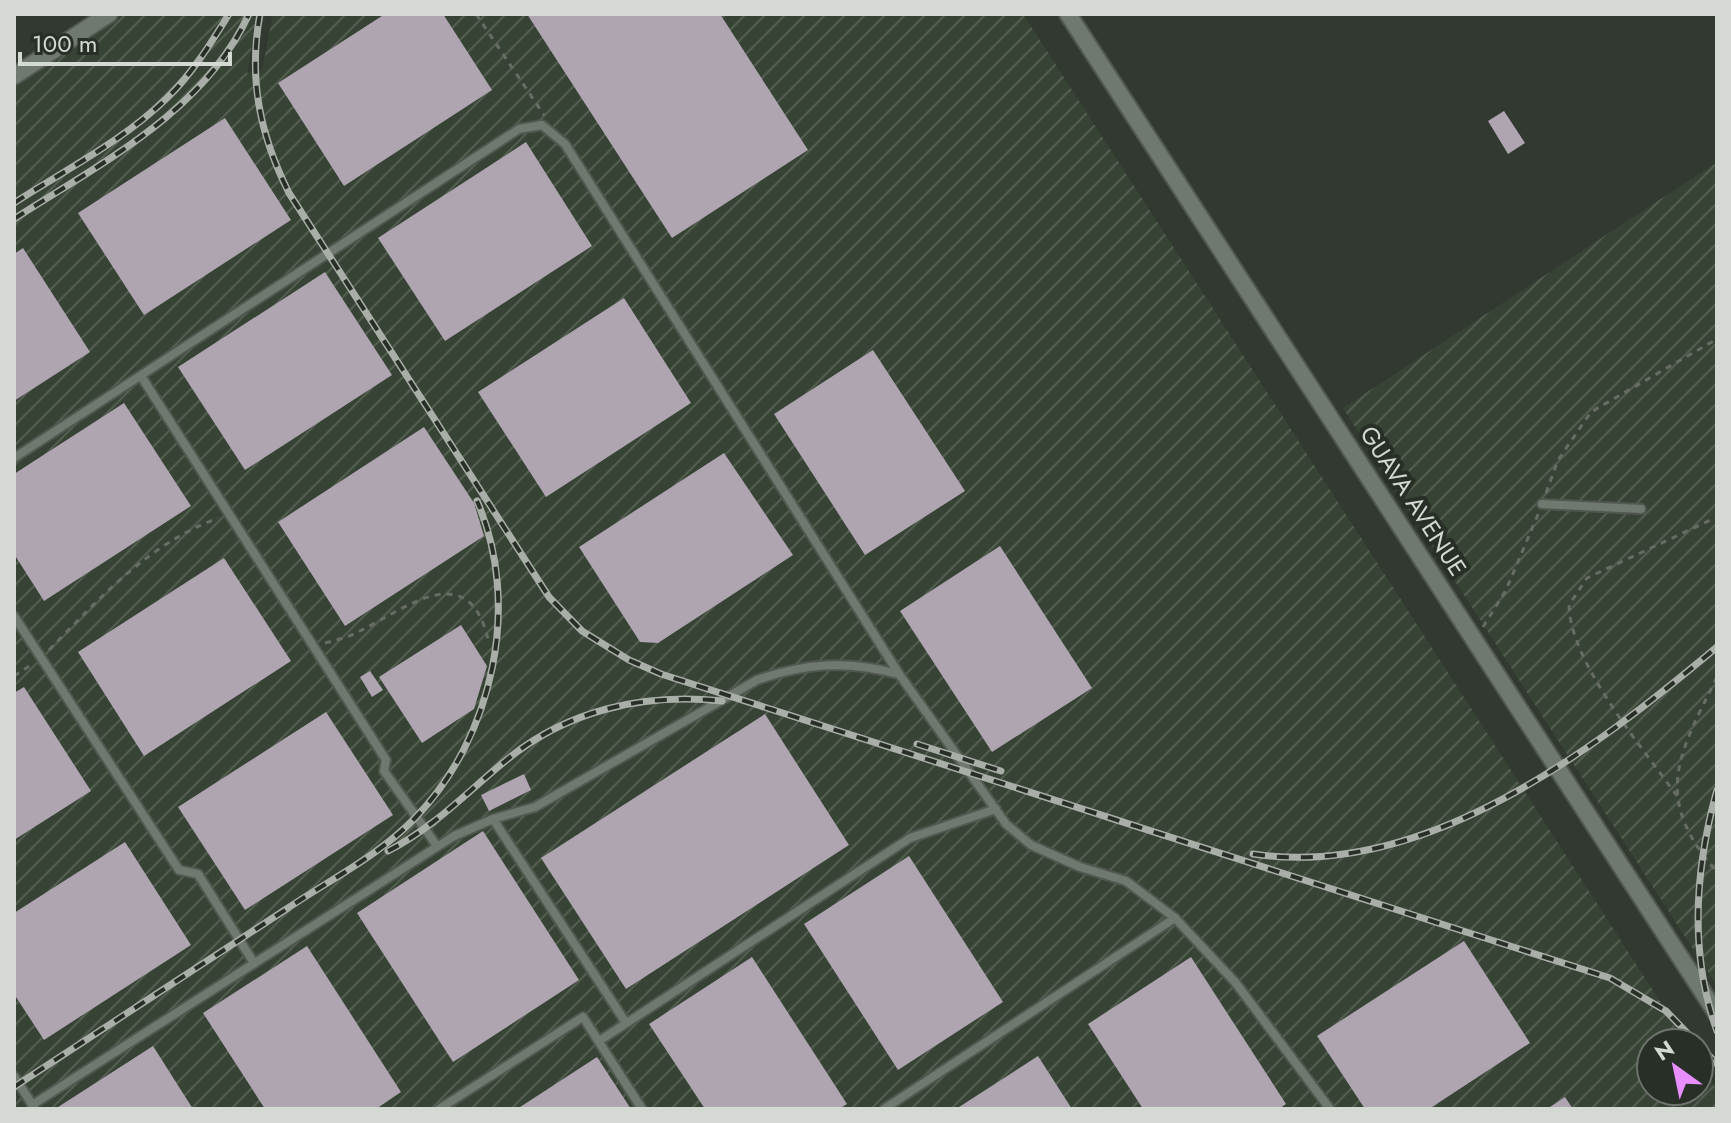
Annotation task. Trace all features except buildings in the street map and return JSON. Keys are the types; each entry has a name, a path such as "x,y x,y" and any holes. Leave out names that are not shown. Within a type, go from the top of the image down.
{"street":[{"path":"14,76 109,14"},
{"name":"GUAVA AVENUE","path":"1068,14 1717,1014"}],"lane":[{"path":"14,458 519,129 542,125 565,144 899,674 1006,824 1031,845 1080,867 1126,881 1175,918 1235,982 1330,1109"},
{"path":"141,376 386,760 384,771 437,846"},
{"path":"1542,504 1641,509"},
{"path":"14,616 179,870 198,874 254,963"},
{"path":"14,1076 34,1107 437,846 493,819 535,807 767,677 825,663 869,666 899,674"},
{"path":"599,1041 910,838 996,809"},
{"path":"493,819 626,1023"},
{"path":"884,1109 1175,918"},
{"path":"439,1109 583,1017 642,1109"}],"path":[{"path":"476,14 527,86 553,133"},
{"path":"1475,640 1506,590 1558,460 1591,412 1717,339"},
{"path":"14,676 41,658 134,563 177,536 229,514"},
{"path":"1677,796 1586,663 1574,638 1569,605 1587,578 1717,517"},
{"path":"313,645 346,638 419,597 440,594 457,596 474,606 483,618 488,639"},
{"path":"1717,677 1683,743 1676,769 1677,796 1690,836 1717,872"}],"shaded area":[{"path":"111,14 257,14 247,73 262,70 273,14 1023,14 1677,1027 1635,1027 1635,1107 1715,1107 1715,1087 1717,1109 14,1109 14,77"},
{"path":"1717,162 1717,986 1343,408"}],"railway":[{"path":"14,203 150,114 185,79 229,14"},
{"path":"14,219 115,155 178,107 206,80 230,49 249,14"},
{"path":"260,14 255,61 259,106 271,150 289,193 549,597 582,631 629,660 661,674 1610,978 1666,1011 1717,1064"},
{"path":"14,1087 371,855 402,831 443,785 481,709 492,668 498,625 497,583 490,541 477,501"},
{"path":"1253,854 1317,857 1380,847 1443,827 1503,799 1561,765 1669,687 1717,647"},
{"path":"388,851 434,821 504,762 553,729 607,709 635,703 692,699 722,701"},
{"path":"917,744 1001,771"},
{"path":"1717,790 1704,850 1698,911 1702,972 1717,1031"}]}
